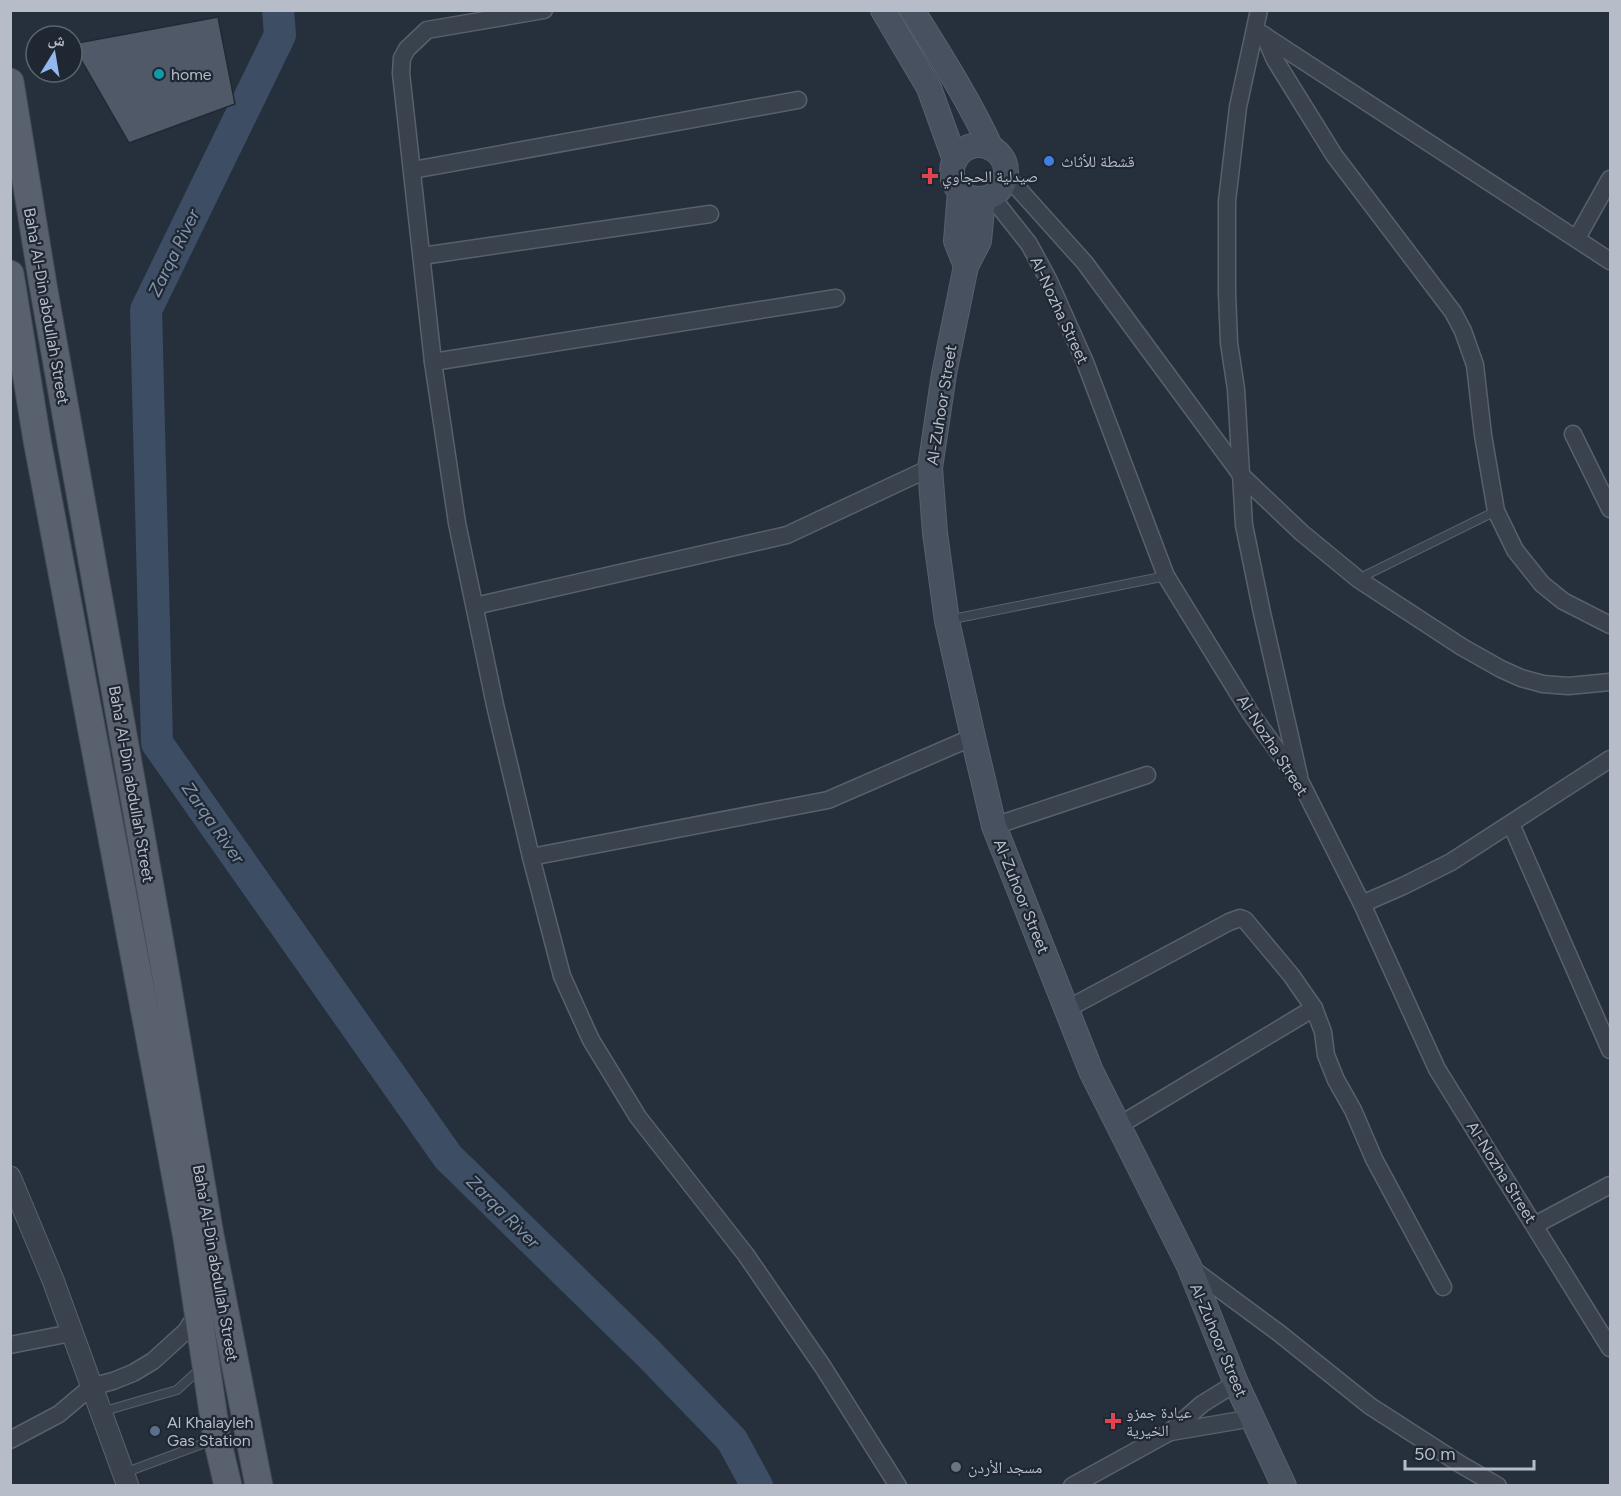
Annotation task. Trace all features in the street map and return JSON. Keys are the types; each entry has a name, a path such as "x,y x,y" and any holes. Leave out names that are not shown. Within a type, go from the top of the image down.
{"main road":[{"path":"883,10 929,88 955,160 952,176 960,191 974,199 987,197 998,191 1003,184 1006,175 1003,159 991,148 948,68 912,10"},
{"name":"Baha' Al-Din abdullah Street","path":"10,82 43,285 163,959 198,1237 198,1312 217,1439 228,1485"},
{"path":"955,160 967,148 983,146 991,148"},
{"path":"960,191 956,241 966,266"},
{"name":"Al-Zuhoor Street","path":"987,197 979,241 966,266 944,375 930,468 935,533 947,621 973,737 994,826 1091,1071 1189,1266 1236,1383 1284,1485"},
{"name":"Baha' Al-Din abdullah Street","path":"10,274 42,463 198,1237 259,1485"}],"street":[{"path":"544,10 427,30 407,49 402,58 400,73 413,170 433,362 457,524 531,857 562,976 591,1040 638,1117 746,1255 810,1348 898,1485"},
{"path":"1259,10 1259,32 1238,107 1227,201 1229,343 1236,389 1244,525 1300,783"},
{"path":"1259,32 1611,261"},
{"path":"1259,32 1334,155 1453,312 1463,331 1475,365 1483,435 1496,512 1515,550 1542,584 1563,601 1611,625"},
{"path":"413,170 798,100"},
{"path":"1006,175 1085,263 1242,476 1302,533 1358,579 1462,647 1521,678 1543,684 1568,686 1611,682"},
{"path":"1577,238 1611,179"},
{"name":"Al-Nozha Street","path":"987,197 1029,244 1048,279 1085,362 1166,576 1251,714 1300,783 1362,904 1437,1069 1611,1348"},
{"path":"422,255 710,214"},
{"path":"433,362 836,298"},
{"path":"1573,434 1611,509"},
{"path":"475,606 787,535 930,468"},
{"path":"531,857 828,800 973,737"},
{"path":"1362,904 1452,862 1611,759"},
{"path":"994,826 1147,775"},
{"path":"1511,824 1611,1050"},
{"path":"1067,1009 1229,922 1240,918 1251,925 1314,1008 1323,1032 1326,1055 1336,1080 1353,1110 1374,1159 1443,1287"},
{"path":"1119,1126 1314,1008"},
{"path":"10,1177 52,1280 126,1479"},
{"path":"1535,1226 1611,1185"},
{"path":"1189,1266 1279,1333 1370,1406 1460,1464 1498,1485"},
{"path":"10,1440 59,1414 91,1387 134,1373 153,1361 186,1331 198,1312"},
{"path":"10,1345 70,1333"},
{"path":"1072,1485 1170,1432 1202,1404 1236,1383"},
{"path":"1170,1432 1253,1418"}],"lane":[{"path":"1358,579 1496,512"},
{"path":"947,621 1166,576"},
{"path":"100,1412 177,1390 206,1364"},
{"path":"126,1479 217,1439"}],"building":[{"name":"home","path":"218,17 235,104 129,143 84,65 84,42"}],"waterway":[{"name":"Zarqa River","path":"278,10 280,35 146,310 157,743 448,1157 649,1354 732,1440 757,1486"}],"place":[{"name":"home","path":"159,74"},
{"name":"قشطة للأثاث","path":"1049,161"},
{"name":"صيدلية الحجاوي","path":"930,176"},
{"name":"عيادة جمزو الخيرية","path":"1113,1421"},
{"name":"Al Khalayleh Gas Station","path":"155,1431"},
{"name":"مسجد الأردن","path":"956,1467"}]}
